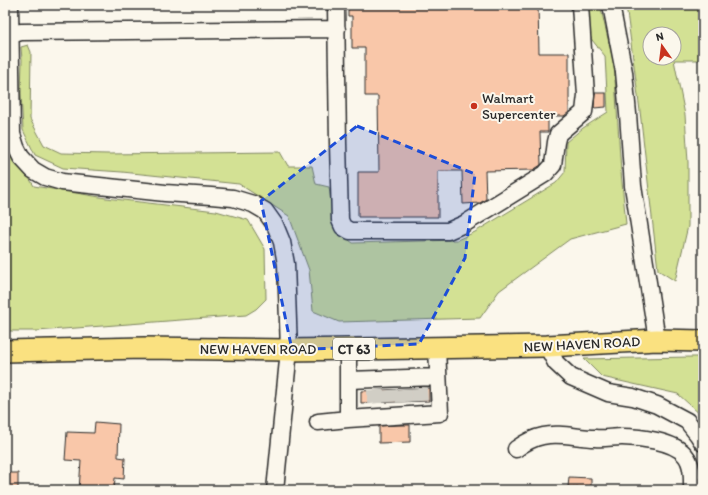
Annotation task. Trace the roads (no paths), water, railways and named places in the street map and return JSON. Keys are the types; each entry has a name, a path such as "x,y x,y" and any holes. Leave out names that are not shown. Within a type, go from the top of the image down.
{"main road":[{"name":"NEW HAVEN ROAD","path":"5,351 144,348 289,350 437,348 547,346 657,340 703,341"}],"street":[{"path":"10,5 12,134 20,156 32,170 45,177 62,182 165,193 232,198 253,204 265,211 275,225 282,242 286,264 289,350 275,490"},
{"path":"336,5 340,220 343,227 350,231 448,231 464,224 545,174 553,165 558,134 584,112 586,95 580,5"},
{"path":"611,5 624,72 633,186 657,340"},
{"path":"10,35 21,32 337,29"},
{"path":"547,346 556,363 571,377 608,393 633,397 657,405 686,421 703,443"},
{"path":"348,380 390,397 420,395 440,413 437,348"},
{"path":"348,349 348,419"},
{"path":"318,422 348,419 390,397 420,395 438,377"},
{"path":"516,449 526,442 536,438 553,435 595,438 641,438 665,443 678,449 686,455 689,461 692,490"}],"tunnel":[{"path":"419,388 420,401"},
{"path":"403,389 404,402"},
{"path":"375,390 375,403"},
{"path":"389,390 390,402"}],"place":[{"name":"Walmart Supercenter","path":"474,106"}]}
